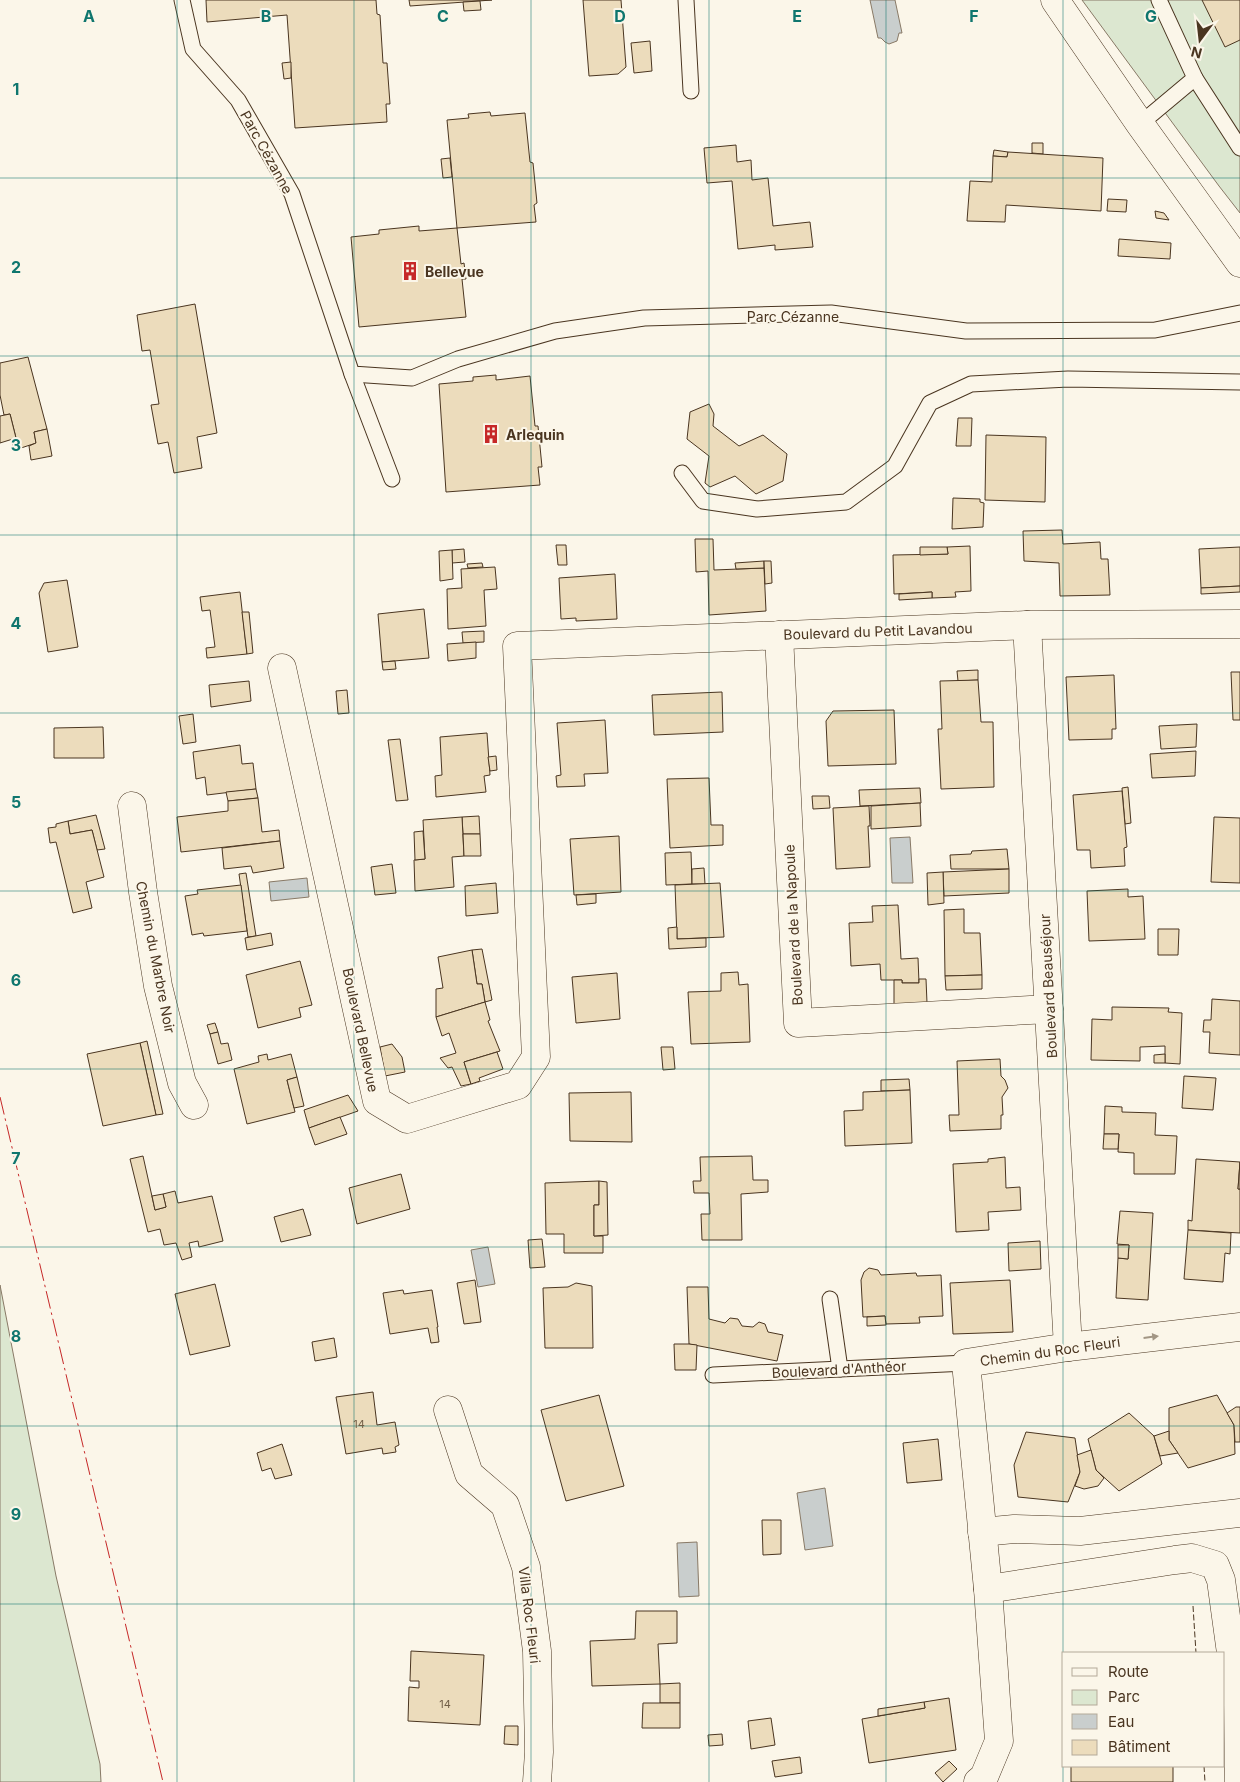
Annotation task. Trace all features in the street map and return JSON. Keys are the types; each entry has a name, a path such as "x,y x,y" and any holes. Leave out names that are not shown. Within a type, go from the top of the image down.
{"street":[{"path":"1055,0 1140,124 1240,263"},
{"name":"Boulevard du Petit Lavandou","path":"517,646 1027,625 1240,624"},
{"name":"Boulevard Beauséjour","path":"1027,625 1068,1347"},
{"name":"Boulevard de la Napoule","path":"779,635 798,1023 1049,1009"},
{"name":"Boulevard Bellevue","path":"282,668 377,1101 408,1119 518,1085 536,1057 517,646"},
{"name":"Chemin du Marbre Noir","path":"132,806 158,986 182,1082 194,1105"},
{"name":"Chemin du Roc Fleuri","path":"978,1782 984,1777 998,1741 988,1589 966,1362 1068,1347 1240,1327"},
{"name":"Villa Roc Fleuri","path":"448,1410 470,1474 505,1505 526,1567 537,1651 539,1752 537,1782"},
{"path":"982,1532 1014,1529 1080,1531 1240,1513"},
{"path":"988,1589 1192,1558 1215,1565 1220,1580 1238,1704 1239,1782"}],"lane":[{"name":"Parc Cézanne","path":"182,0 193,49 238,100 292,194 352,374 392,479"},
{"path":"686,0 691,90"},
{"path":"1159,0 1195,78 1240,148"},
{"path":"1140,124 1195,78"},
{"name":"Parc Cézanne","path":"352,374 412,378 458,360 554,330 644,318 831,314 966,331 1155,330 1240,313"},
{"path":"682,473 703,501 757,509 846,502 895,466 930,403 971,384 1068,379 1240,382"},
{"path":"830,1299 840,1369"},
{"name":"Boulevard d'Anthéor","path":"712,1375 966,1362"}],"green space":[{"path":"1082,0 1240,0 1240,213 1219,186"},
{"path":"0,1285 56,1576 100,1764 101,1782 0,1782"}],"water":[{"path":"870,0 895,0 902,33 899,33 897,41 889,44 878,38"},
{"path":"910,837 913,883 892,883 890,838"},
{"path":"307,878 309,897 271,901 269,882"},
{"path":"488,1247 495,1284 478,1287 471,1250"},
{"path":"825,1488 833,1546 805,1550 797,1493"},
{"path":"697,1542 699,1596 679,1597 677,1543"}],"building":[{"path":"206,0 376,0 377,14 380,15 383,63 387,63 390,104 386,104 387,122 295,128 287,15 207,22"},
{"path":"409,0 492,0 410,6"},
{"path":"583,0 621,0 626,67 618,74 589,76"},
{"path":"1202,0 1240,0 1240,40 1225,47"},
{"path":"480,1 481,10 464,11 463,2"},
{"path":"650,41 652,71 634,73 631,43"},
{"path":"291,62 291,78 284,79 282,63"},
{"path":"490,112 491,116 525,113 530,162 533,163 537,203 534,205 536,222 457,228 447,120 469,118 468,114"},
{"path":"1032,143 1043,143 1043,154 1032,153"},
{"path":"736,145 737,162 751,160 752,180 768,178 773,226 810,222 813,247 775,250 775,245 738,249 732,181 707,183 704,148"},
{"path":"994,150 1008,152 1007,157 993,156"},
{"path":"1008,152 1103,158 1101,211 1006,205 1005,222 967,221 970,181 992,182 993,156 1007,157"},
{"path":"450,158 452,177 443,178 441,159"},
{"path":"1108,199 1127,200 1126,212 1107,211"},
{"path":"1155,211 1164,213 1169,220 1156,218"},
{"name":"Bellevue","path":"419,226 419,231 457,228 461,264 464,263 466,279 462,279 466,317 359,327 351,237 379,234 379,230"},
{"path":"1119,239 1171,243 1170,259 1118,256"},
{"path":"195,304 217,433 197,437 202,468 174,473 168,442 158,444 151,405 159,404 150,350 142,351 137,315"},
{"path":"28,357 47,429 34,432 36,443 15,450 11,440 16,438 10,414 4,415 0,395 0,363"},
{"name":"Arlequin","path":"496,375 496,380 530,376 535,426 538,426 542,467 538,467 540,485 446,492 439,384 473,381 473,377"},
{"path":"709,404 714,414 713,426 739,446 763,435 787,454 783,481 756,494 735,476 710,487 705,483 709,456 687,439 690,412"},
{"path":"10,414 16,438 0,443 0,416"},
{"path":"958,418 972,418 971,446 956,446"},
{"path":"47,429 52,456 31,460 29,446 36,443 34,432"},
{"path":"986,435 1046,437 1045,502 985,500"},
{"path":"953,498 980,499 980,502 984,503 983,527 952,529"},
{"path":"1062,530 1063,544 1100,542 1101,559 1108,559 1110,595 1060,596 1059,563 1024,561 1023,531"},
{"path":"695,539 713,539 714,570 764,568 766,611 709,615 708,571 696,572"},
{"path":"556,545 566,545 567,565 558,565"},
{"path":"970,546 971,591 955,592 956,597 932,598 932,592 894,594 893,555 948,554 947,547"},
{"path":"920,547 947,547 948,554 920,555"},
{"path":"1240,547 1240,586 1201,588 1199,549"},
{"path":"464,549 465,562 452,563 452,550"},
{"path":"452,550 453,579 440,581 439,551"},
{"path":"764,561 764,568 736,569 735,563"},
{"path":"764,561 771,561 772,583 765,584"},
{"path":"482,563 483,567 468,568 467,564"},
{"path":"495,567 497,589 484,590 486,626 448,629 447,589 462,588 461,569"},
{"path":"615,574 617,619 576,621 576,618 561,619 559,578"},
{"path":"67,580 78,647 48,652 39,593 44,583"},
{"path":"1240,586 1240,592 1201,594 1201,588"},
{"path":"240,592 247,654 207,658 206,648 215,647 210,610 202,611 200,597"},
{"path":"932,592 932,598 899,600 899,594"},
{"path":"424,609 429,658 382,662 378,614"},
{"path":"242,612 249,612 253,653 247,654"},
{"path":"484,631 484,642 463,643 462,632"},
{"path":"476,642 476,658 448,661 447,644"},
{"path":"395,661 396,669 383,670 382,662"},
{"path":"978,670 978,680 958,681 957,671"},
{"path":"1231,672 1240,672 1240,720 1233,720"},
{"path":"1114,675 1116,729 1112,729 1112,739 1069,740 1066,677"},
{"path":"978,680 981,722 993,722 994,787 941,789 938,729 942,729 940,681"},
{"path":"249,681 251,701 211,707 209,685"},
{"path":"347,690 349,713 338,714 336,691"},
{"path":"722,692 723,732 654,735 652,695"},
{"path":"894,710 896,764 828,766 826,721 833,711"},
{"path":"193,714 196,742 183,744 179,716"},
{"path":"605,720 608,773 584,774 585,786 557,787 556,776 561,775 557,723"},
{"path":"1197,724 1196,747 1161,749 1159,726"},
{"path":"103,727 104,758 54,758 54,728"},
{"path":"487,733 490,775 484,776 486,792 436,797 435,776 442,775 440,737"},
{"path":"400,739 408,800 396,801 388,740"},
{"path":"240,745 242,764 253,763 256,789 207,795 205,777 196,779 193,752"},
{"path":"1196,751 1195,776 1152,778 1150,754"},
{"path":"496,756 497,770 490,771 488,757"},
{"path":"709,778 711,825 723,825 723,845 670,848 667,779"},
{"path":"1128,787 1131,823 1125,824 1122,788"},
{"path":"920,788 921,803 860,806 859,790"},
{"path":"256,789 258,798 228,801 226,792"},
{"path":"1122,791 1127,847 1124,848 1125,866 1091,868 1090,850 1077,850 1073,795"},
{"path":"812,796 829,796 830,808 813,809"},
{"path":"258,798 262,832 279,830 280,841 181,852 177,817 228,811 228,801"},
{"path":"920,803 921,826 871,829 871,806"},
{"path":"869,806 870,867 836,869 833,808"},
{"path":"96,815 105,849 97,850 92,830 70,834 68,821"},
{"path":"479,816 480,834 463,834 462,817"},
{"path":"462,817 464,856 452,857 454,887 415,891 414,860 425,859 423,820"},
{"path":"1214,817 1240,818 1240,883 1211,882"},
{"path":"68,821 70,834 92,830 104,877 86,882 92,908 73,913 56,842 50,843 48,828 56,827 56,824"},
{"path":"423,831 425,859 415,860 414,832"},
{"path":"463,834 480,834 481,856 464,856"},
{"path":"619,836 621,892 574,895 570,839"},
{"path":"280,841 284,868 253,873 251,866 224,869 222,848"},
{"path":"1007,849 1009,869 951,869 950,855 971,854 972,851"},
{"path":"691,852 692,884 666,885 665,853"},
{"path":"392,864 396,893 375,895 371,867"},
{"path":"704,868 705,884 692,884 692,869"},
{"path":"1009,869 1009,893 944,896 943,872"},
{"path":"943,872 944,903 928,905 927,873"},
{"path":"246,873 256,936 248,937 239,874"},
{"path":"496,883 498,913 466,916 465,886"},
{"path":"720,883 724,937 677,939 675,885"},
{"path":"241,885 247,931 204,936 203,933 192,935 185,896 198,894 197,890"},
{"path":"1128,889 1128,897 1143,896 1145,939 1089,941 1087,891"},
{"path":"596,894 596,903 577,905 576,895"},
{"path":"898,905 901,959 918,958 919,983 902,983 902,980 881,980 880,964 851,966 849,923 873,922 872,906"},
{"path":"964,909 964,933 980,933 982,975 945,976 944,910"},
{"path":"677,927 677,939 706,938 706,947 669,949 668,928"},
{"path":"1158,929 1179,929 1178,955 1158,955"},
{"path":"271,933 273,945 247,950 245,938"},
{"path":"482,949 492,1000 485,1002 482,984 477,984 472,950"},
{"path":"472,950 477,984 482,984 485,1002 436,1017 436,989 443,988 438,957"},
{"path":"300,961 312,1005 299,1008 301,1017 258,1028 246,975"},
{"path":"738,972 739,985 748,984 750,1042 691,1044 688,992 721,991 721,973"},
{"path":"617,973 620,1019 576,1023 572,977"},
{"path":"982,975 982,989 946,990 945,976"},
{"path":"919,979 926,979 927,1003 894,1005 894,980 902,980 902,983 919,983"},
{"path":"1212,999 1240,1001 1240,1055 1209,1053 1210,1032 1203,1032 1204,1020 1211,1020"},
{"path":"485,1002 490,1020 488,1021 500,1051 464,1062 471,1084 461,1086 452,1067 448,1068 440,1058 456,1053 449,1033 442,1036 436,1017"},
{"path":"1112,1007 1169,1008 1168,1012 1182,1013 1180,1064 1165,1063 1165,1046 1140,1047 1140,1061 1091,1060 1092,1019 1112,1020"},
{"path":"215,1023 218,1032 210,1034 207,1025"},
{"path":"218,1032 221,1044 228,1043 232,1060 218,1064 210,1034"},
{"path":"147,1041 163,1114 156,1115 140,1043"},
{"path":"140,1043 156,1115 103,1126 87,1054"},
{"path":"392,1044 402,1057 405,1072 385,1076 380,1047"},
{"path":"661,1047 673,1047 675,1069 663,1070"},
{"path":"497,1052 503,1069 479,1078 480,1081 471,1084 464,1062"},
{"path":"267,1054 268,1060 291,1054 297,1077 287,1080 295,1112 247,1124 234,1069 259,1062 258,1056"},
{"path":"1165,1054 1165,1063 1154,1063 1154,1055"},
{"path":"1000,1059 1001,1076 1008,1088 1002,1097 1003,1115 1001,1115 1001,1129 950,1131 949,1115 959,1115 957,1061"},
{"path":"1184,1076 1216,1078 1213,1110 1182,1108"},
{"path":"297,1077 304,1106 294,1108 287,1080"},
{"path":"909,1079 910,1090 881,1091 881,1080"},
{"path":"910,1090 912,1143 845,1146 844,1111 863,1110 863,1092"},
{"path":"631,1092 632,1142 570,1141 569,1093"},
{"path":"348,1095 358,1111 309,1128 304,1110"},
{"path":"1105,1106 1122,1107 1122,1112 1156,1113 1155,1135 1177,1136 1175,1174 1134,1174 1134,1153 1118,1152 1119,1134 1104,1134"},
{"path":"340,1117 347,1134 315,1145 309,1128"},
{"path":"1104,1134 1119,1134 1118,1149 1103,1149"},
{"path":"143,1156 155,1210 166,1207 163,1194 175,1191 178,1203 212,1196 223,1241 199,1247 198,1241 189,1243 192,1257 182,1260 176,1243 164,1245 160,1229 148,1232 130,1159"},
{"path":"752,1156 753,1180 768,1180 768,1192 741,1194 742,1240 702,1240 701,1214 710,1214 709,1193 694,1193 693,1181 701,1181 700,1157"},
{"path":"1005,1157 1006,1188 1020,1187 1021,1210 988,1212 989,1230 956,1232 953,1164 988,1162 988,1159"},
{"path":"1196,1159 1240,1162 1238,1189 1240,1189 1240,1233 1188,1230 1188,1220 1192,1221"},
{"path":"1240,1162 1240,1189 1238,1189"},
{"path":"401,1174 410,1209 357,1224 349,1188"},
{"path":"599,1181 599,1205 594,1205 594,1236 603,1236 603,1253 564,1253 564,1234 546,1234 545,1183"},
{"path":"599,1181 607,1182 608,1235 594,1236 594,1205 599,1205"},
{"path":"163,1194 166,1207 155,1210 152,1196"},
{"path":"303,1209 311,1235 281,1242 274,1217"},
{"path":"1120,1211 1153,1213 1148,1300 1116,1298 1118,1258 1128,1259 1129,1245 1117,1244"},
{"path":"1188,1230 1231,1233 1230,1254 1225,1253 1223,1282 1184,1279"},
{"path":"542,1239 545,1267 530,1268 528,1240"},
{"path":"1040,1241 1041,1269 1009,1271 1008,1243"},
{"path":"1118,1245 1129,1245 1128,1259 1118,1258"},
{"path":"869,1268 878,1270 881,1275 916,1273 917,1276 941,1275 943,1316 919,1317 920,1323 886,1324 885,1316 863,1317 861,1280 864,1272"},
{"path":"475,1280 481,1322 464,1324 457,1283"},
{"path":"1010,1280 1013,1332 953,1334 950,1283"},
{"path":"576,1283 592,1286 593,1348 545,1348 543,1288 568,1287"},
{"path":"215,1284 230,1346 190,1355 175,1294"},
{"path":"687,1287 708,1287 709,1319 725,1323 730,1318 738,1319 742,1326 753,1327 759,1322 765,1324 768,1332 783,1335 777,1361 689,1344"},
{"path":"403,1290 404,1294 432,1290 439,1342 431,1343 428,1328 390,1334 383,1293"},
{"path":"885,1316 886,1325 867,1326 867,1317"},
{"path":"334,1338 337,1357 315,1361 312,1342"},
{"path":"674,1344 697,1345 696,1370 675,1370"},
{"path":"373,1392 377,1425 395,1422 399,1445 395,1447 396,1452 383,1454 382,1448 346,1454 336,1397"},
{"path":"599,1395 624,1486 566,1501 541,1410"},
{"path":"1217,1395 1234,1425 1235,1454 1188,1468 1169,1440 1169,1408"},
{"path":"1236,1407 1240,1407 1240,1442 1235,1442 1234,1425 1227,1413"},
{"path":"1129,1413 1154,1436 1162,1464 1119,1491 1096,1470 1088,1439"},
{"path":"1169,1431 1169,1440 1178,1453 1160,1456 1154,1436"},
{"path":"1026,1432 1075,1438 1080,1472 1068,1502 1018,1497 1014,1465"},
{"path":"938,1439 942,1480 907,1483 903,1443"},
{"path":"282,1444 292,1475 275,1479 271,1468 262,1471 257,1453"},
{"path":"1091,1450 1096,1470 1104,1478 1098,1486 1084,1489 1075,1486 1080,1472 1077,1455"},
{"path":"762,1520 781,1520 781,1554 763,1555"},
{"path":"636,1611 677,1611 677,1643 658,1644 660,1684 592,1686 590,1641 635,1639"},
{"path":"411,1651 484,1655 480,1725 408,1721 409,1687 419,1688 419,1681 410,1681"},
{"path":"680,1683 680,1703 660,1703 660,1684"},
{"path":"949,1698 956,1750 869,1763 862,1719 925,1708 924,1702"},
{"path":"924,1702 925,1708 878,1716 878,1709"},
{"path":"643,1703 680,1703 680,1728 642,1728"},
{"path":"771,1718 775,1745 751,1749 748,1721"},
{"path":"505,1726 518,1726 518,1745 504,1744"},
{"path":"722,1734 723,1745 709,1746 708,1735"},
{"path":"800,1757 802,1773 775,1777 772,1761"},
{"path":"949,1761 957,1769 943,1782 935,1773"},
{"path":"1071,1767 1173,1767 1173,1782 1071,1782"}],"fence":[{"path":"1193,1606 1196,1652"},
{"path":"1204,1767 1205,1782"}],"power":[{"path":"0,1097 163,1782"}],"place":[{"name":"Bellevue","path":"410,271"},
{"name":"Arlequin","path":"491,434"}]}
